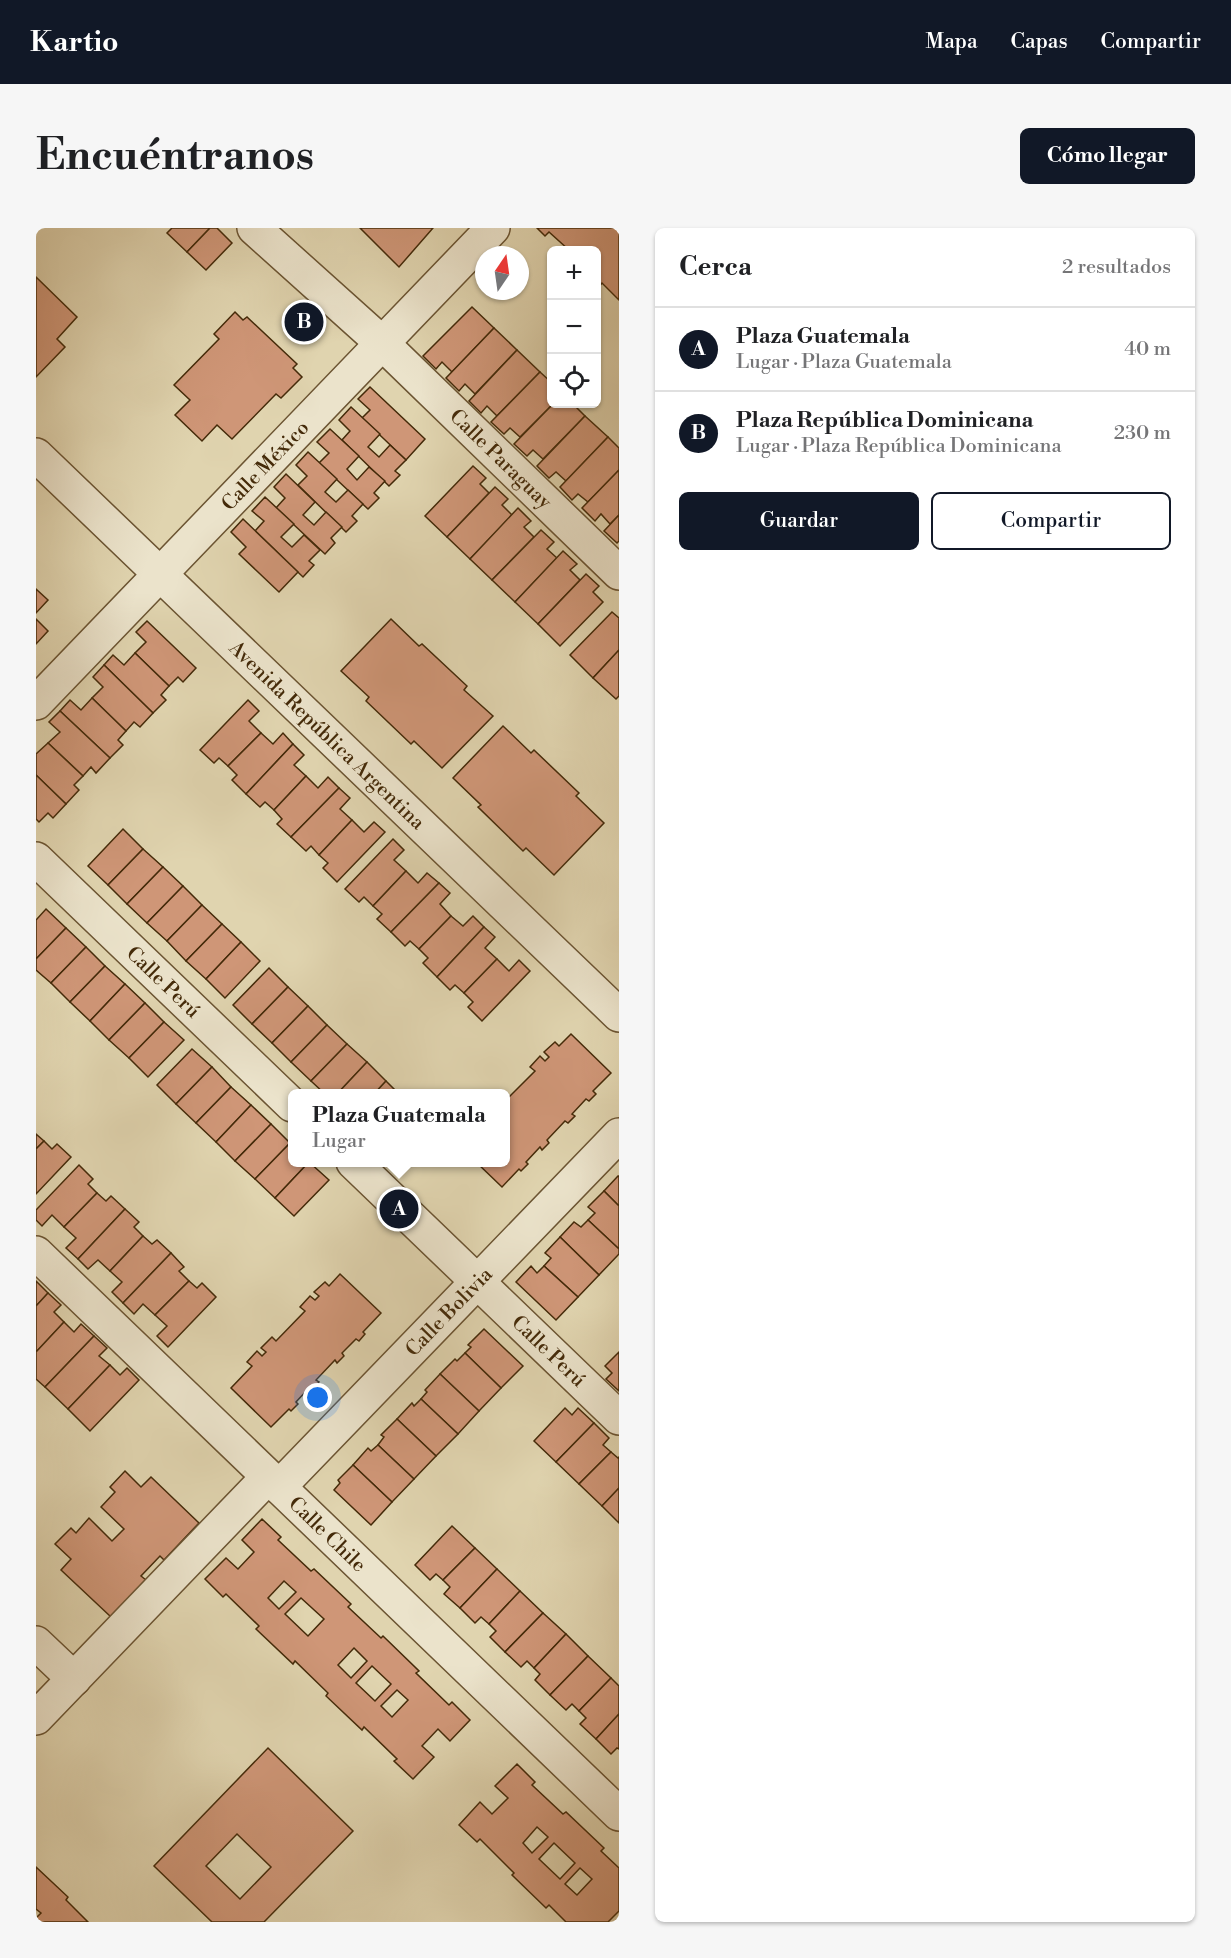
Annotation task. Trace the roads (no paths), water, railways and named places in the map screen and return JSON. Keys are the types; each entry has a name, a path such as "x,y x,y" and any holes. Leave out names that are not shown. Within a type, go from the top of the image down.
{"street":[{"name":"Calle Paraguay","path":"254,228 382,343 619,573"},
{"name":"Calle México","path":"36,703 494,228"},
{"name":"Avenida República Argentina","path":"36,455 619,1015"},
{"name":"Calle Perú","path":"36,859 288,1101"},
{"name":"Calle Bolivia","path":"36,1718 477,1282 619,1135"},
{"name":"Calle Perú","path":"358,1167 619,1418"},
{"name":"Calle Chile","path":"36,1253 619,1814"},
{"path":"36,1643 74,1678"}],"place":[{"name":"Plaza República Dominicana","path":"304,322"},
{"name":"Plaza Guatemala","path":"399,1209"}]}
